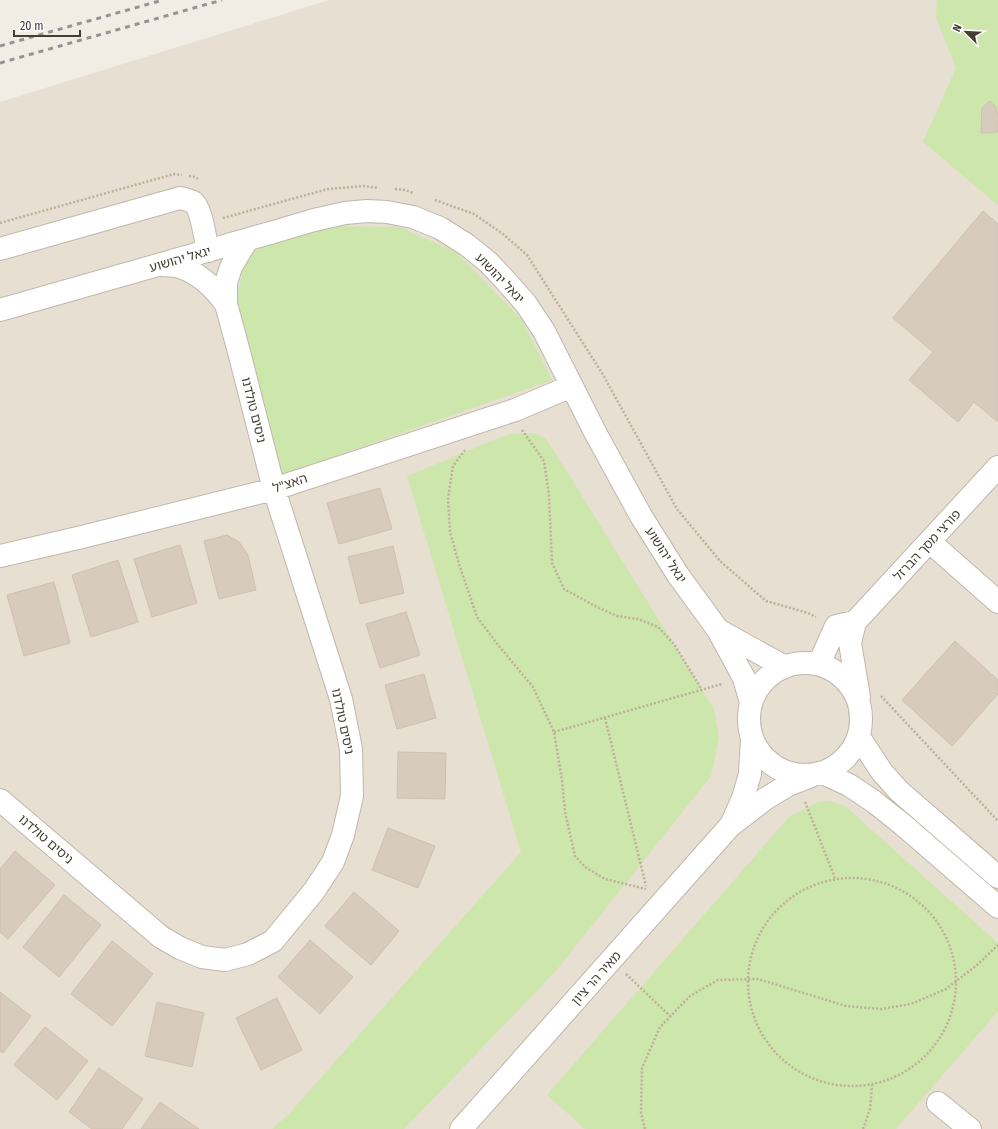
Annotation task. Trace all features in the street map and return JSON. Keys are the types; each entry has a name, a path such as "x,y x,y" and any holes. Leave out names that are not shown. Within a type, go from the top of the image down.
{"street":[{"path":"0,249 180,198 194,202 199,210 208,251"},
{"name":"יגאל יהושוע","path":"0,310 314,220 345,213 367,211 387,212 412,217 440,228 467,244 488,262 526,304 544,331 596,434 641,516 678,575 718,630 744,678 751,703"},
{"name":"ניסים טולדנו","path":"0,800 161,937 180,948 202,957 225,960 248,954 273,941 314,891 333,862 343,835 352,796 351,750 341,700 274,489 226,304 226,283 231,267 247,240"},
{"name":"ניסים טולדנו","path":"158,265 180,267 193,274 210,284 226,304"},
{"name":"האצ\"ל","path":"0,556 82,538 274,489 515,410 572,386"},
{"name":"פורצי מסך הברזל","path":"819,664 846,624 930,542 998,467"},
{"path":"930,542 998,602"},
{"name":"פורצי מסך הברזל","path":"846,624 861,712"},
{"name":"יגאל יהושוע","path":"718,630 785,666"},
{"path":"810,777 838,765 851,753 859,737 861,712 856,696 847,682 834,671 819,664 802,663 785,666 770,675 758,688 751,703 749,721 752,738 761,754 775,767 792,774 849,785 873,801 902,824 998,907"},
{"path":"859,737 873,760 899,791 998,877"},
{"name":"מאיר הר ציון","path":"730,826 743,798 750,774 752,738"},
{"name":"מאיר הר ציון","path":"461,1129 730,826 765,799 788,785 810,777"},
{"path":"938,1103 970,1129"}],"path":[{"path":"0,223 174,174 196,176 201,181"},
{"path":"219,219 328,189 364,186 385,188"},
{"path":"392,189 405,190 418,194"},
{"path":"431,199 474,214 503,234 527,255 602,373 677,509 720,561 766,601 846,624"},
{"path":"521,429 544,461 549,495 552,563 564,589 617,616 638,619 658,627 674,644 702,690"},
{"path":"466,448 453,466 448,498 450,532 477,617 533,687 554,732 562,780 565,812 575,856 585,867 605,879 647,889 605,718"},
{"path":"554,732 744,678"},
{"path":"877,690 998,821"},
{"path":"810,777 835,878"},
{"path":"835,878 871,878 905,890 932,914 950,945 957,980 951,1016 934,1048 906,1072 872,1085 841,1087 833,1085 811,1079 784,1063 763,1039 750,1010 746,979 754,944 772,913 800,890 835,878"},
{"path":"645,1129 641,1113 642,1068 660,1027 690,996 718,980 758,979 846,1006 881,1009 911,1004 946,989 977,965 998,945"},
{"path":"611,960 671,1016"},
{"path":"864,1129 870,1109 872,1085"}],"shaded area":[{"path":"329,0 998,0 998,1129 0,1129 0,102"}],"green space":[{"path":"937,0 998,0 998,205 923,142 956,68 936,17"},
{"path":"333,226 399,227 456,252 522,320 552,380 279,476 236,302 243,270 254,249"},
{"path":"535,433 546,439 556,454 714,709 719,738 711,776 555,972 404,1129 272,1129 288,1115 521,852 407,476 509,434"},
{"path":"829,801 845,806 998,943 998,1011 896,1129 585,1129 547,1095 789,817 818,802"}],"building":[{"path":"990,101 996,107 998,116 998,132 981,133 982,108"},
{"path":"983,211 998,224 998,419 997,421 974,402 958,422 909,380 933,352 893,318"},
{"path":"380,488 392,529 339,544 327,503"},
{"path":"227,535 239,542 248,555 256,590 219,599 204,541"},
{"path":"180,545 197,603 152,617 134,559"},
{"path":"393,546 404,593 360,604 348,557"},
{"path":"118,560 138,622 91,637 72,575"},
{"path":"54,582 70,643 24,656 7,595"},
{"path":"406,612 420,655 380,668 366,624"},
{"path":"955,641 998,680 998,694 952,746 902,700"},
{"path":"424,674 436,718 397,729 385,685"},
{"path":"398,752 446,753 445,799 397,798"},
{"path":"388,828 435,846 418,888 372,870"},
{"path":"15,851 55,885 8,939 0,932 0,869"},
{"path":"354,892 399,931 371,965 325,926"},
{"path":"64,895 101,925 59,977 23,947"},
{"path":"310,940 353,977 320,1014 278,977"},
{"path":"112,941 153,974 112,1026 71,994"},
{"path":"0,992 31,1016 3,1053 0,1051"},
{"path":"277,998 302,1050 261,1070 236,1018"},
{"path":"157,1002 204,1013 192,1067 145,1056"},
{"path":"45,1027 88,1061 57,1100 14,1065"},
{"path":"99,1068 143,1099 122,1129 92,1129 69,1112"},
{"path":"160,1102 199,1129 141,1129"}],"railway":[{"path":"0,46 163,0"},
{"path":"0,63 222,0"}]}
